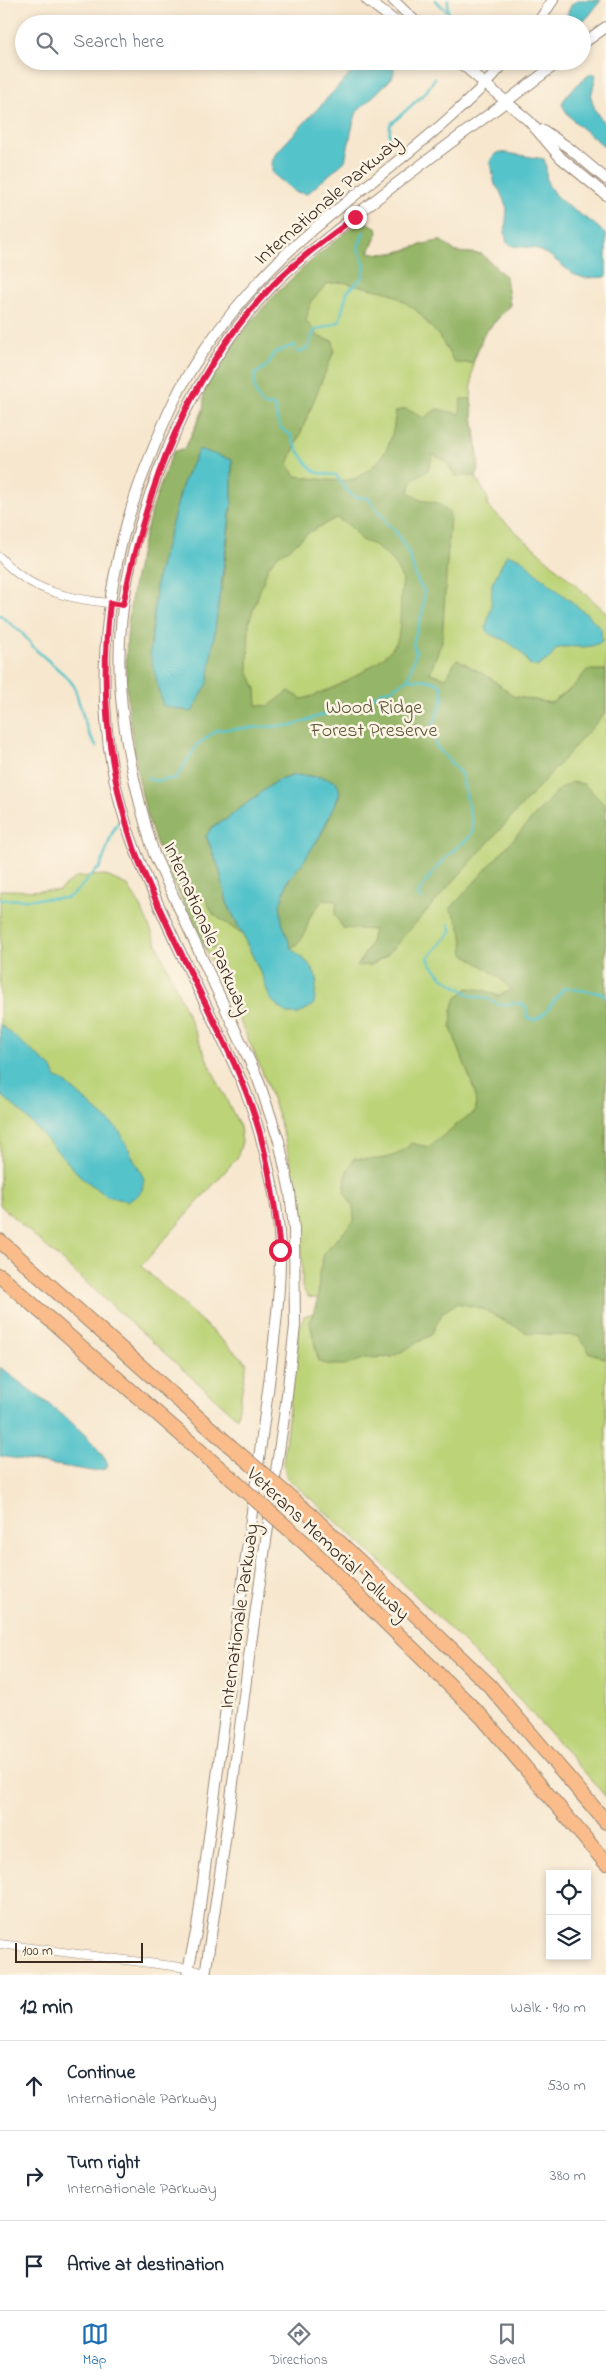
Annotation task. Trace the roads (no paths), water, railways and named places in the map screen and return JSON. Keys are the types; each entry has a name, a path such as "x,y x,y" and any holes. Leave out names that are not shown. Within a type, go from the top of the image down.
{"highway":[{"name":"Veterans Memorial Tollway","path":"0,1241 228,1445 312,1516 489,1685 606,1822"},
{"name":"Veterans Memorial Tollway","path":"0,1276 307,1545 482,1717 606,1863"}],"street":[{"path":"367,0 387,15"},
{"path":"393,0 409,15"},
{"path":"543,15 553,0"},
{"path":"591,38 606,27"},
{"path":"469,70 533,124 570,148 606,179"},
{"name":"Internationale Parkway","path":"187,1972 197,1928 269,1383 279,1300 280,1250 268,1169 252,1108 240,1077 138,859 126,822 115,774 104,687 105,640 110,603 125,526 138,484 177,394 200,356 243,298 305,236 404,156 487,84 499,70"},
{"name":"Internationale Parkway","path":"205,1974 287,1393 295,1326 294,1229 290,1192 279,1141 258,1079 154,854 141,816 132,774 120,680 123,605 146,505 172,437 205,374 249,312 304,256 548,70"},
{"path":"533,124 561,158 606,195"},
{"path":"0,557 14,572 42,589 71,598 123,605"},
{"path":"115,774 132,774"},
{"path":"0,1944 205,1974"}],"water":[{"path":"578,0 601,0 590,15 568,15 572,4"},
{"path":"354,70 394,70 392,78 357,112 345,161 307,194 295,192 272,173 272,162 276,153"},
{"path":"593,73 596,75 591,97 595,110 606,126 606,148 575,123 562,104 576,86"},
{"path":"500,152 544,159 548,183 555,194 561,201 592,222 606,235 606,277 584,278 573,274 549,255 534,248 513,246 507,243 505,234 507,208 500,191 495,185 490,161 494,155"},
{"path":"199,449 232,460 232,501 208,683 192,712 163,706 150,654 157,578 183,483"},
{"path":"507,554 523,560 536,573 589,616 601,629 602,641 591,646 556,649 551,657 537,667 529,664 522,653 512,645 489,634 486,627 491,608 492,584"},
{"path":"295,775 321,777 337,782 340,793 320,836 304,861 288,880 280,905 282,922 291,948 308,963 317,978 314,1004 299,1014 287,1014 270,999 263,978 227,902 219,868 206,836 212,827 225,820 276,781"},
{"path":"0,1024 52,1068 56,1078 62,1080 119,1130 144,1179 142,1190 136,1197 127,1201 107,1196 82,1178 23,1114 0,1094"},
{"path":"0,1367 87,1437 108,1464 105,1469 92,1471 0,1456"}],"waterway":[{"path":"435,0 448,12"},
{"path":"448,0 448,12 451,15"},
{"path":"389,147 390,125 426,92 435,78"},
{"path":"364,232 358,248 365,265 362,278 347,292 339,322 314,331 308,348 298,353 294,345 274,353 268,365 255,374 254,383 259,399 265,406 271,405 275,408 281,427 286,433 291,435 309,466 316,472 336,475 346,490 355,497 368,498 384,518 387,525 394,529 408,552 417,580 424,591 423,610 413,644 416,652 408,679"},
{"path":"0,615 22,633 35,649 68,678 74,686 88,732 97,747"},
{"path":"147,778 155,781 176,778 198,744 217,730 294,725 322,715 355,708 381,692 391,689 408,679 429,680 441,685 443,699 432,728 436,746 461,774 473,826 469,837 446,858 424,884 418,895 422,899"},
{"path":"0,900 67,898 76,892 99,869 113,832 120,820"},
{"path":"449,924 452,931 428,958 442,977 472,996 486,998 500,1005 521,1003 526,1008 527,1017 535,1020 545,1013 564,988 601,993 606,997"}],"park label":[{"name":"Wood Ridge Forest Preserve","path":"374,718"}]}
